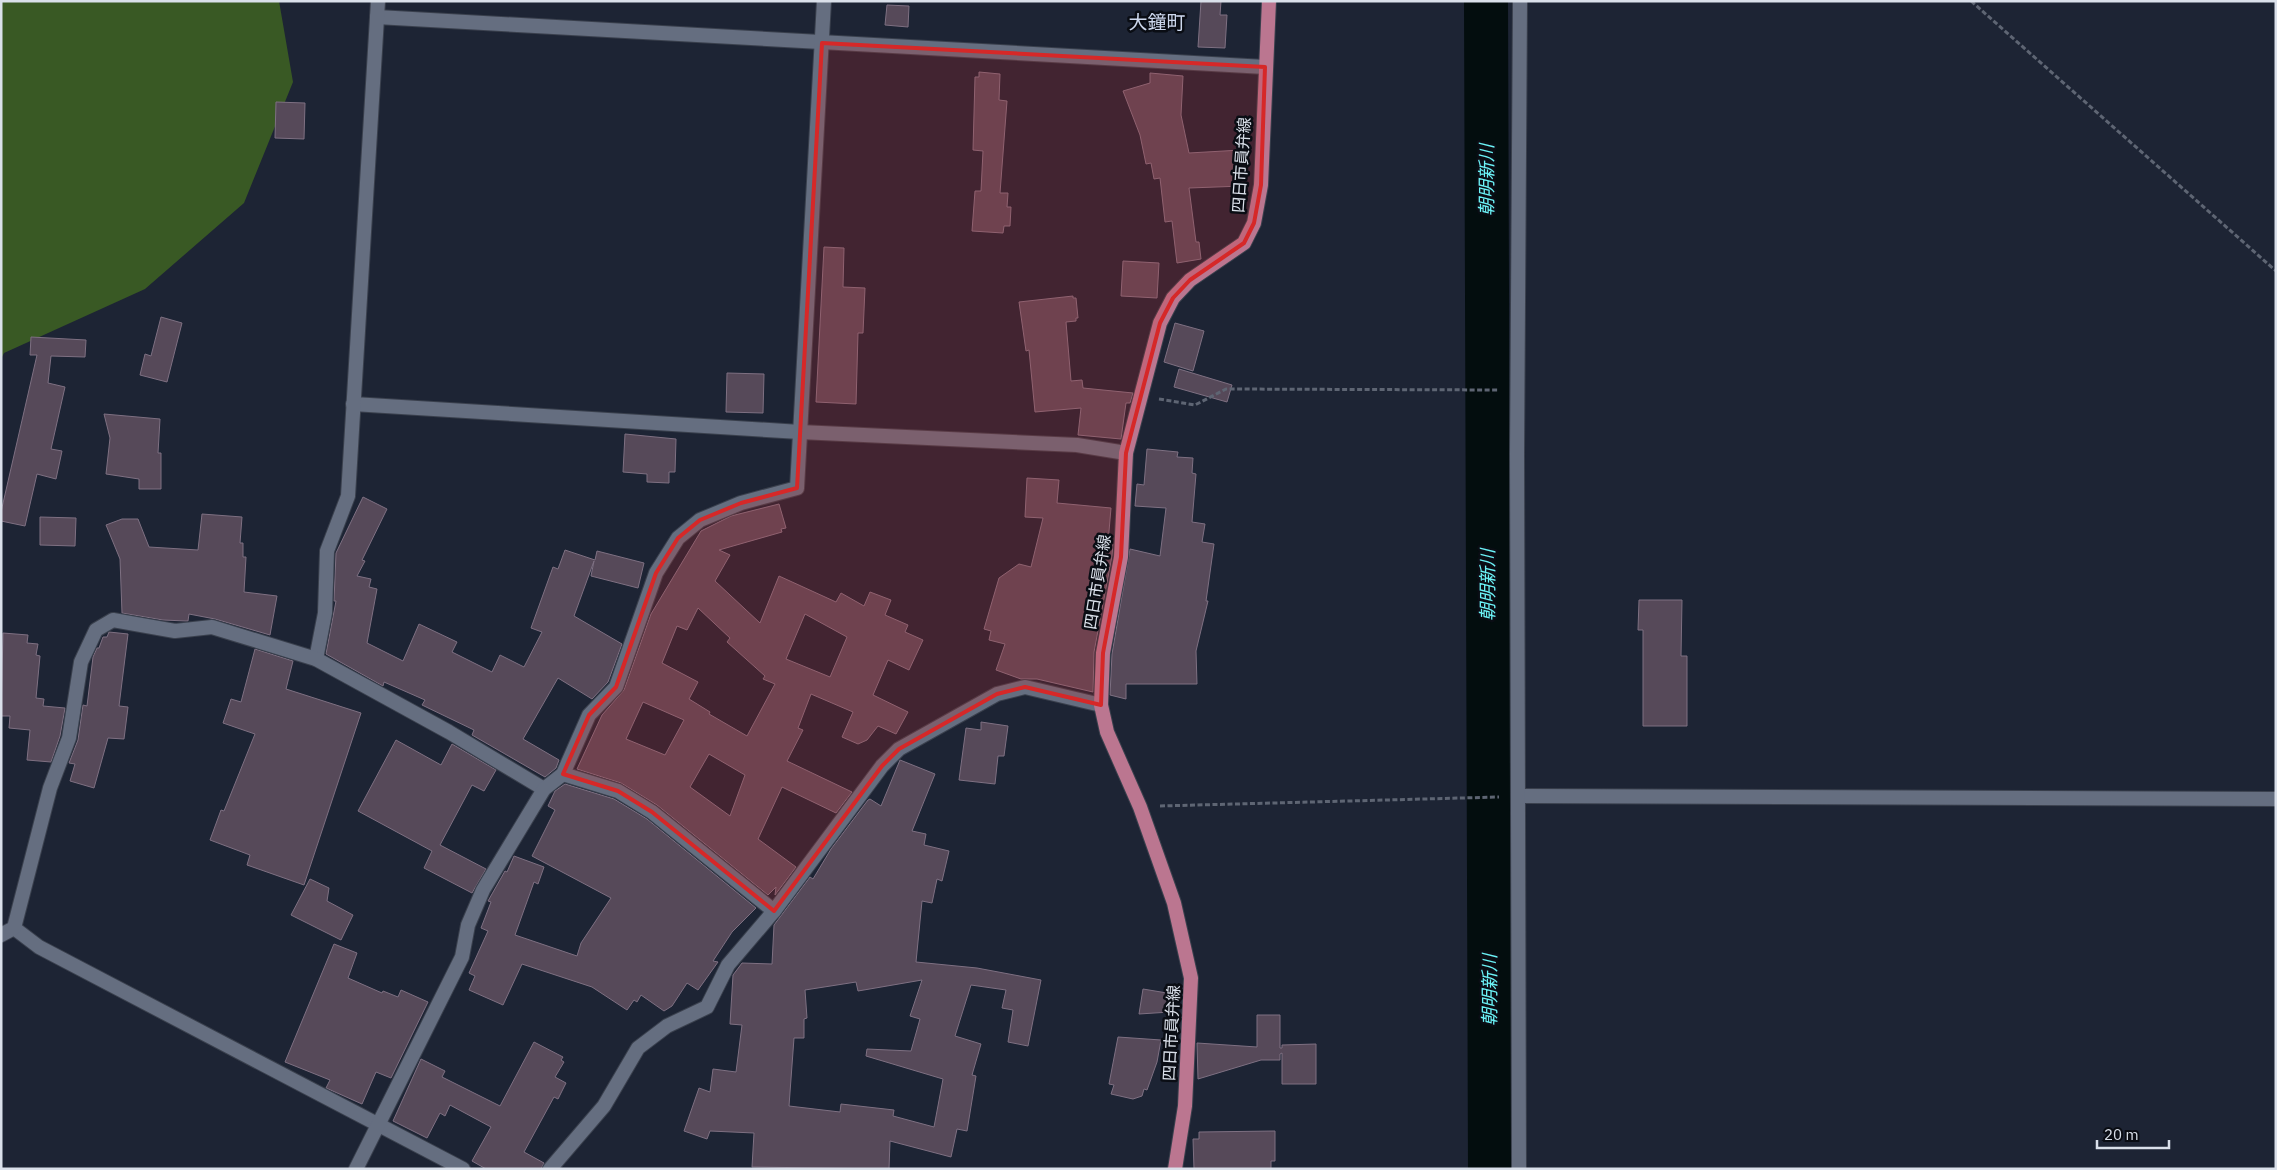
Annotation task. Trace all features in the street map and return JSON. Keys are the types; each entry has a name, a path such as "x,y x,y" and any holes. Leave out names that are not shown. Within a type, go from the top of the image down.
{"main road":[{"name":"四日市員弁線","path":"1175,1169 1185,1106 1191,978 1174,903 1140,807 1107,732 1101,705 1102,654 1122,557 1126,452 1160,323 1173,298 1190,280 1244,243 1254,223 1261,185 1264,67 1269,1"}],"street":[{"path":"316,659 325,613 327,551 348,496 378,1"},
{"path":"356,1169 462,956 468,924 483,890 544,789 564,774 590,715 616,687 656,573 678,538 700,520 733,506 797,488 824,1"},
{"path":"1519,1169 1520,1"},
{"path":"377,17 1264,67"},
{"path":"353,404 800,432 1077,445 1126,452"},
{"path":"1,935 14,928 50,788 69,738 81,662 96,630 113,620 175,631 212,627 316,659 449,732 544,789"},
{"path":"550,1169 604,1106 638,1048 667,1026 707,1007 728,965 774,911 882,766 899,749 997,694 1025,687 1101,705"},
{"path":"564,774 618,791 652,812 774,911"},
{"path":"1518,796 2276,799"},
{"path":"14,928 39,946 463,1169"}],"path":[{"path":"1971,1 2276,271"},
{"path":"1142,397 1196,405 1226,389 1501,390"},
{"path":"1140,807 1498,796"}],"highlighted area":[{"path":"822,43 1265,67 1261,185 1254,223 1244,243 1190,280 1173,298 1160,323 1126,453 1121,557 1103,653 1101,705 1025,687 997,694 899,749 882,766 774,911 652,812 618,791 563,774 589,715 616,687 656,573 678,538 700,520 741,503 797,488"}],"green space":[{"path":"1,1 279,1 293,82 244,203 145,289 4,353 1,359"}],"building":[{"path":"1201,1 1221,1 1220,15 1227,15 1225,48 1198,47"},
{"path":"887,5 909,6 908,27 885,25"},
{"path":"979,72 1000,74 999,100 1007,101 1000,193 1008,193 1007,207 1011,207 1010,226 1004,226 1003,233 972,231 975,191 981,191 983,151 973,150 975,77 979,77"},
{"path":"1150,73 1183,76 1181,115 1189,153 1241,150 1243,186 1189,188 1196,242 1199,242 1201,259 1177,263 1172,221 1165,222 1160,178 1154,179 1151,163 1146,164 1140,135 1123,91 1150,83"},
{"path":"276,102 305,103 304,139 275,138"},
{"path":"824,247 844,248 843,287 865,288 863,333 858,333 856,404 816,402"},
{"path":"1123,261 1159,263 1157,298 1121,296"},
{"path":"1073,296 1073,298 1076,298 1078,318 1076,318 1076,321 1066,322 1071,381 1082,380 1083,388 1133,393 1130,403 1126,403 1121,439 1078,435 1081,408 1035,412 1029,350 1026,351 1019,302"},
{"path":"161,317 182,323 167,382 140,375 145,354 151,356"},
{"path":"1175,323 1204,331 1193,371 1164,362"},
{"path":"31,337 86,340 85,357 51,356 48,383 65,387 51,449 62,451 56,479 37,474 25,526 1,521 1,512 37,355 30,355"},
{"path":"1179,369 1232,385 1227,402 1174,387"},
{"path":"727,373 764,374 763,413 726,412"},
{"path":"104,414 160,419 158,453 161,453 161,489 139,489 139,479 106,474 110,438"},
{"path":"625,434 676,439 675,472 669,472 669,483 647,482 647,474 623,472"},
{"path":"1147,449 1178,452 1177,457 1193,458 1192,473 1196,474 1192,522 1205,524 1202,542 1214,544 1206,601 1208,601 1196,651 1197,684 1126,684 1126,699 1110,695 1112,654 1130,549 1160,556 1166,508 1135,506 1137,484 1144,485"},
{"path":"1027,478 1059,480 1057,503 1111,508 1108,543 1113,544 1112,556 1094,652 1093,692 1037,679 1021,679 996,670 1005,644 989,640 991,631 984,629 999,578 1019,564 1031,567 1043,518 1025,517"},
{"path":"363,497 387,509 362,560 365,561 357,576 371,579 369,587 377,589 367,643 403,661 419,624 457,642 452,652 492,672 500,655 524,667 542,632 531,628 553,567 558,569 565,550 595,560 597,551 644,563 638,588 591,576 594,561 574,616 622,644 608,682 592,699 558,678 523,739 559,760 556,768 545,777 472,735 474,730 422,705 425,700 384,682 383,686 326,654 336,601 334,601 336,553"},
{"path":"779,504 786,528 781,529 782,532 719,550 730,555 715,581 760,623 779,576 836,602 841,593 864,606 870,592 891,600 885,615 908,625 905,632 923,640 909,670 888,660 873,695 908,712 896,734 878,726 867,740 858,744 842,737 853,712 811,694 798,728 803,730 787,761 852,792 836,813 782,787 758,839 796,867 775,895 776,887 768,895 657,805 621,783 577,769 602,715 624,690 651,614 701,531 731,516","holes":["698,608 730,638 727,642 765,676 763,679 775,684 747,736 709,714 710,712 689,699 698,682 662,663 677,626 687,630","805,614 847,637 830,677 786,659","643,702 684,720 665,755 626,739","709,754 745,775 730,816 690,787"]},
{"path":"202,514 242,517 240,543 243,543 243,557 246,557 244,592 277,596 270,635 215,619 189,614 188,621 186,621 163,620 122,613 120,559 106,525 122,519 138,519 149,547 198,550"},
{"path":"40,517 76,518 75,546 40,545"},
{"path":"1639,600 1682,600 1681,656 1687,656 1687,726 1643,726 1643,630 1638,630"},
{"path":"109,632 128,634 119,706 128,707 124,739 108,738 94,788 70,781 75,764 69,763 78,740 83,705 87,706 93,657 103,637 107,637"},
{"path":"3,633 28,635 27,643 38,644 36,655 40,656 36,698 44,699 43,706 65,708 60,736 51,762 27,760 30,730 9,728 10,716 1,716"},
{"path":"255,649 293,661 286,689 361,713 304,885 247,865 250,855 210,840 221,810 224,811 255,734 223,723 231,699 241,702"},
{"path":"981,722 1008,726 1004,756 998,756 995,784 959,780 966,728 981,730"},
{"path":"396,740 441,765 452,744 496,770 484,791 472,785 440,845 486,869 472,893 424,868 432,851 358,811"},
{"path":"900,760 935,774 912,831 926,834 924,845 949,851 942,881 937,879 932,903 922,901 916,962 977,968 1041,980 1028,1046 1008,1042 1013,1010 1002,1008 1006,990 971,985 955,1036 981,1044 972,1075 976,1076 967,1131 957,1129 951,1157 890,1141 889,1169 752,1167 754,1133 710,1131 707,1139 684,1131 699,1088 710,1092 713,1069 736,1072 742,1025 730,1024 733,975 742,963 772,964 774,925 810,877 813,879 831,849 868,800 870,799 881,806","holes":["922,980 910,1016 920,1019 911,1051 867,1049 866,1056 943,1079 934,1127 893,1116 894,1110 841,1104 840,1112 789,1106 794,1038 804,1038 804,1019 807,1018 805,990 856,982 858,991"]},
{"path":"565,784 614,799 647,819 756,908 732,932 713,961 718,962 698,990 687,983 672,1006 664,1011 641,995 637,1002 634,1000 627,1010 592,987 522,964 503,1005 469,990 475,976 469,973 488,931 481,928 491,902 488,901 505,871 507,872 514,856 544,867 538,884 534,882 515,935 577,956 581,943 611,898 532,856 555,810 548,806 555,791"},
{"path":"310,879 329,888 327,901 353,915 341,940 291,915"},
{"path":"334,944 357,953 348,978 382,993 383,991 398,997 401,990 428,1002 391,1078 376,1072 362,1104 326,1088 330,1080 285,1062"},
{"path":"1143,989 1173,994 1170,1012 1139,1014"},
{"path":"1257,1015 1280,1015 1280,1048 1282,1048 1282,1045 1316,1044 1316,1084 1282,1084 1282,1053 1280,1054 1280,1060 1261,1060 1198,1079 1197,1043 1257,1047"},
{"path":"1118,1037 1161,1040 1157,1062 1147,1090 1144,1089 1142,1096 1133,1099 1111,1094 1114,1085 1109,1084"},
{"path":"534,1042 563,1057 561,1060 564,1062 555,1077 566,1083 558,1099 554,1097 524,1152 544,1163 541,1169 486,1169 472,1161 491,1127 450,1105 445,1116 440,1113 427,1138 393,1121 421,1059 445,1071 442,1077 500,1106"},
{"path":"1275,1131 1275,1161 1271,1161 1271,1169 1194,1169 1193,1139 1199,1139 1199,1132"}],"waterway":[{"name":"朝明新川","path":"1486,1 1490,1169"}],"district":[{"name":"大鐘町","path":"1157,22"}]}
